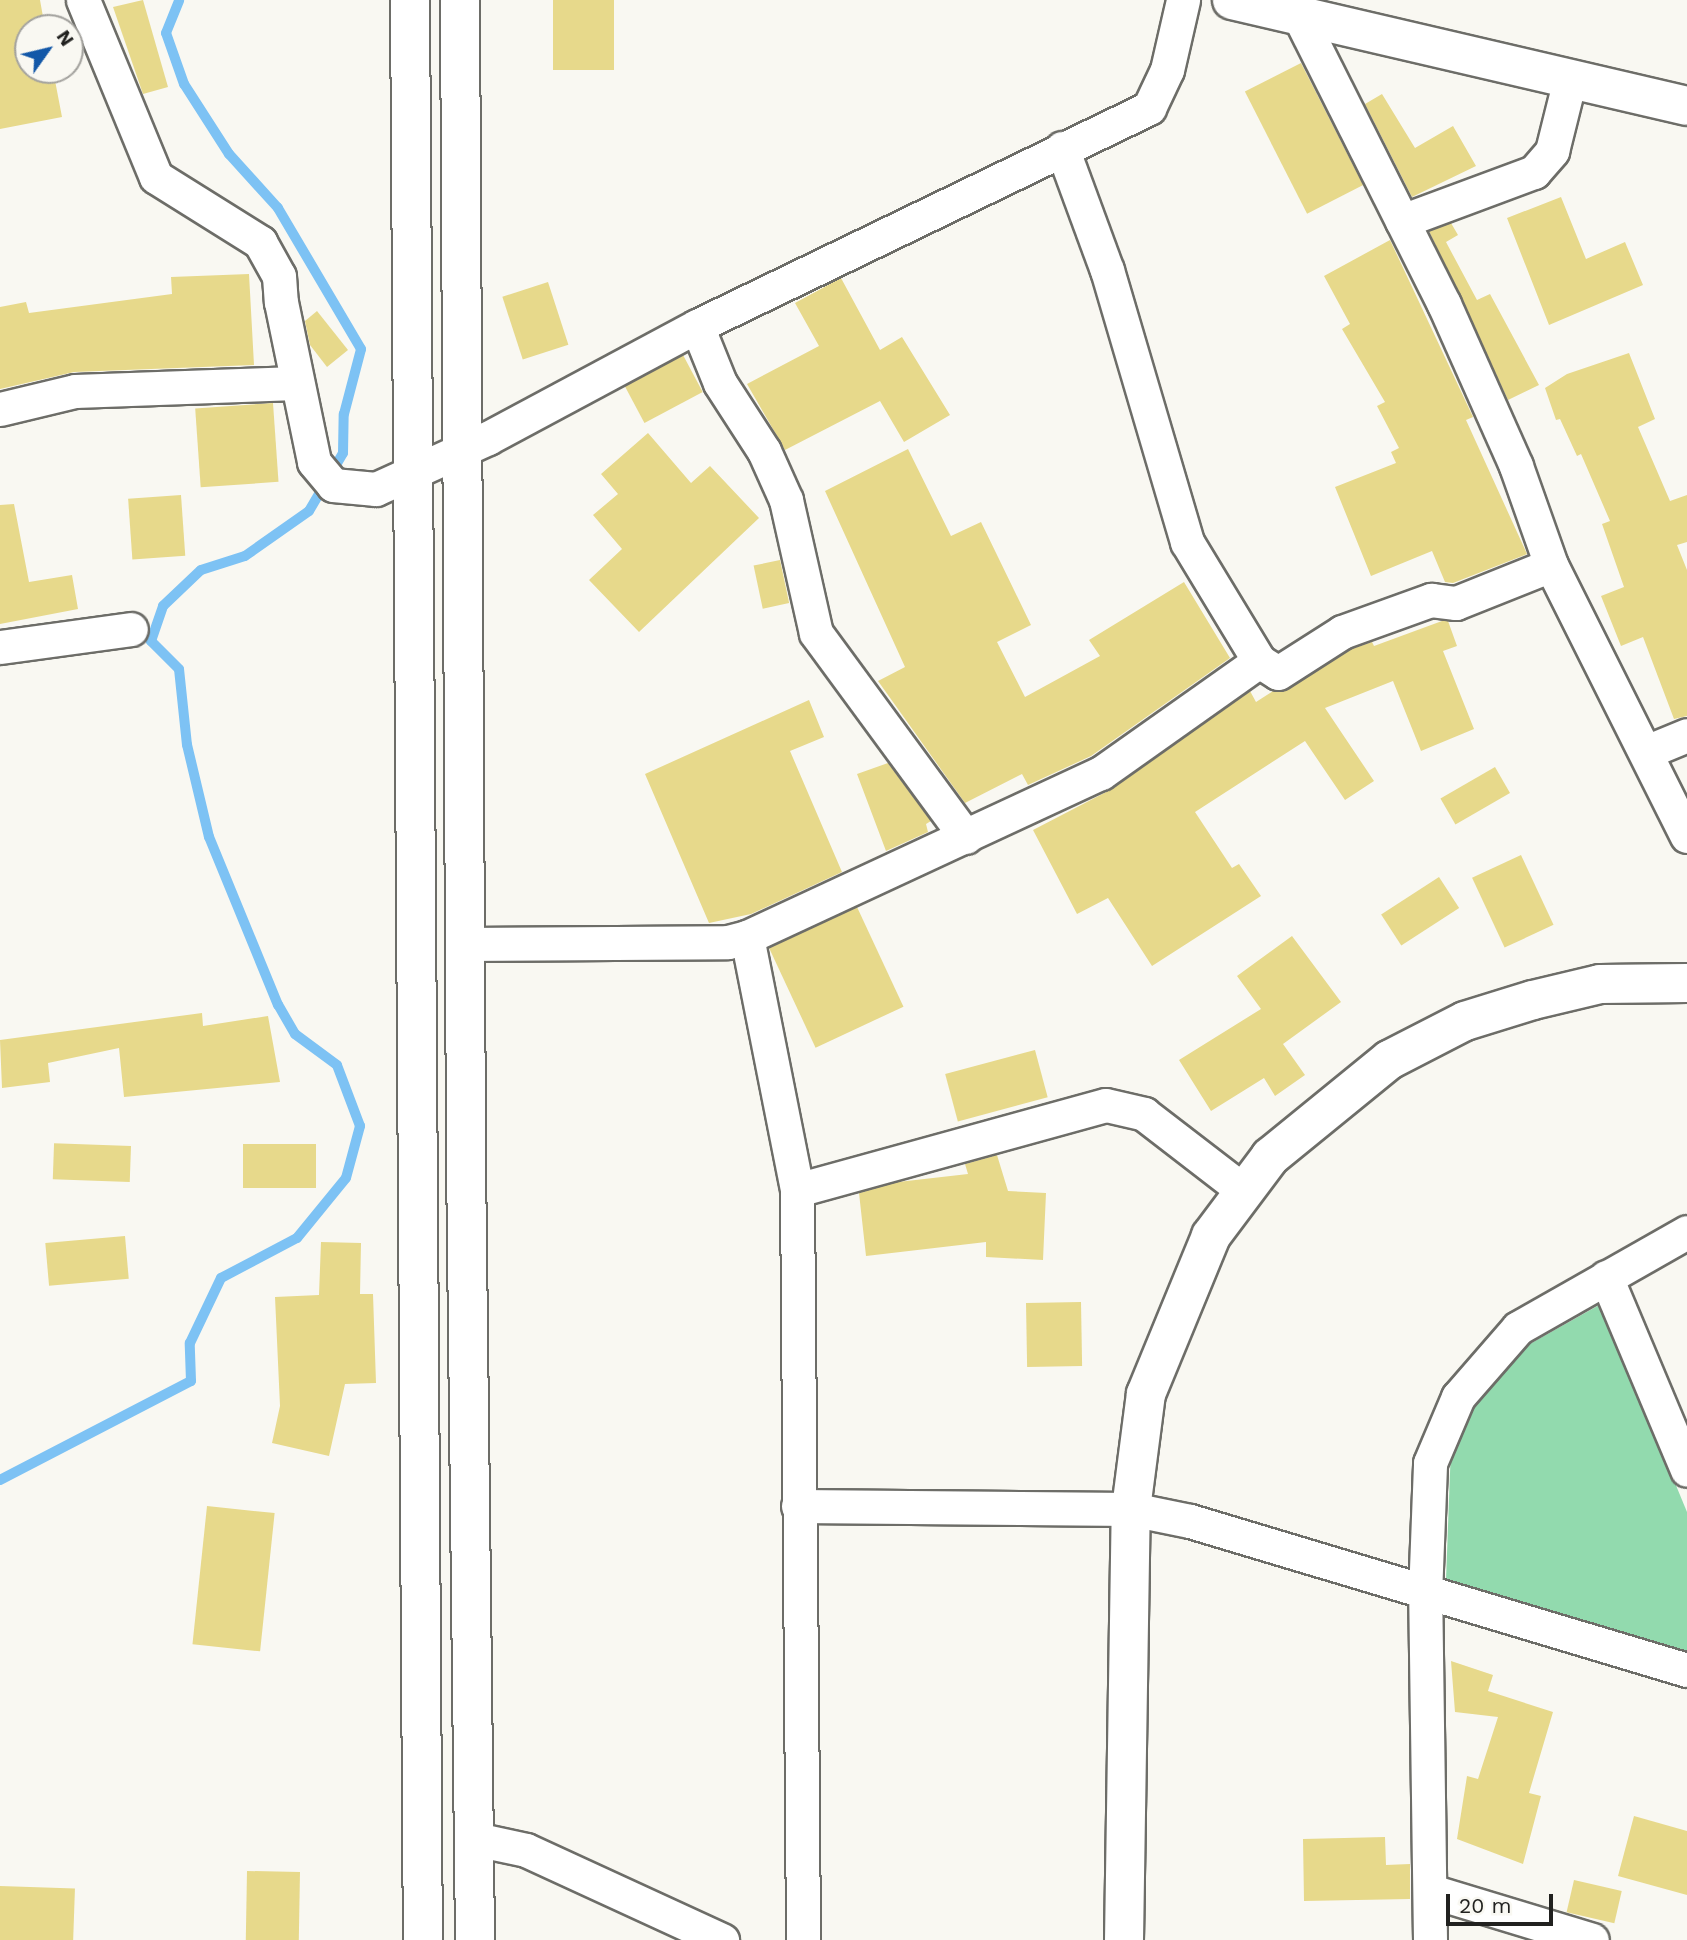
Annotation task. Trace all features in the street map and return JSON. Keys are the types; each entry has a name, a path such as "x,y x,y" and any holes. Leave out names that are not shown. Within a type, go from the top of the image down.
{"street":[{"path":"83,0 156,177 260,242 279,276 296,383 314,462 333,485 376,489 464,449 697,326 1149,108 1167,70 1183,0"},
{"path":"410,0 423,1940"},
{"path":"460,0 475,1940"},
{"path":"1232,0 1295,8 1570,79 1687,106"},
{"path":"1295,8 1402,221 1516,466 1551,565 1687,836"},
{"path":"1402,221 1534,172 1552,151 1570,79"},
{"path":"1062,148 1107,270 1187,542 1259,661 1278,673 1342,632 1431,600 1456,603 1551,565"},
{"path":"697,326 720,383 764,451 786,500 816,633 966,837"},
{"path":"0,409 75,391 296,383"},
{"path":"0,647 131,629"},
{"path":"466,944 728,942 747,937 1101,773 1259,661"},
{"path":"1646,752 1687,735"},
{"path":"747,937 797,1190 803,1940"},
{"path":"1124,1940 1130,1509 1146,1394 1166,1335 1211,1236 1270,1157 1331,1103 1389,1059 1465,1021 1601,984 1687,983"},
{"path":"797,1190 1106,1105 1144,1114 1244,1191"},
{"path":"1430,1940 1425,1595 1430,1463 1458,1397 1518,1328 1687,1232"},
{"path":"1606,1277 1687,1470"},
{"path":"798,1506 1130,1509 1190,1521 1425,1595 1687,1670"},
{"path":"475,1839 526,1850 722,1940"},
{"path":"1431,1891 1592,1940"}],"green space":[{"path":"1601,1304 1687,1512 1687,1660 1454,1588 1446,1580 1451,1447 1480,1393 1510,1355"}],"building":[{"path":"0,0 40,0 42,14 14,14 14,84 56,84 62,117 0,129"},
{"path":"143,0 168,87 143,94 113,7"},
{"path":"553,0 614,0 614,70 553,70"},
{"path":"1301,63 1363,185 1307,214 1245,92"},
{"path":"1382,94 1415,148 1453,126 1476,166 1412,197 1365,104"},
{"path":"1561,197 1586,259 1625,242 1643,285 1549,325 1507,218"},
{"path":"1451,223 1458,235 1446,242 1477,300 1490,294 1539,385 1508,400 1429,231"},
{"path":"1390,240 1473,417 1466,420 1527,554 1453,583 1445,582 1432,551 1371,576 1335,487 1396,463 1391,452 1399,448 1377,406 1385,402 1342,329 1350,324 1324,276"},
{"path":"249,274 254,365 74,372 0,389 0,307 26,302 29,313 172,294 171,277"},
{"path":"841,278 880,350 902,337 950,415 904,442 880,401 785,450 747,384 819,346 795,303"},
{"path":"548,282 568,345 523,360 502,297"},
{"path":"317,311 348,350 327,367 310,345 305,321"},
{"path":"1629,353 1655,419 1638,427 1670,501 1687,495 1687,542 1677,545 1687,570 1687,716 1674,719 1643,637 1621,646 1601,596 1624,587 1602,524 1610,521 1581,454 1577,456 1560,419 1556,420 1545,388 1567,374"},
{"path":"683,355 703,392 644,423 625,386"},
{"path":"273,403 279,482 201,487 195,408"},
{"path":"648,433 691,483 710,466 759,518 639,632 589,580 622,549 593,515 618,494 601,474"},
{"path":"908,449 951,536 981,522 1031,625 997,642 1025,697 1100,656 1089,640 1184,582 1230,658 1091,756 1028,785 1022,774 965,803 878,681 905,667 825,491"},
{"path":"181,495 185,556 132,560 128,499"},
{"path":"14,504 29,582 72,575 78,609 0,624 0,505"},
{"path":"780,560 789,603 763,609 754,566"},
{"path":"1448,621 1457,646 1443,651 1474,729 1421,751 1393,681 1325,708 1374,781 1345,800 1305,741 1195,812 1232,868 1239,864 1261,896 1152,966 1108,898 1077,914 1033,830 1112,789 1250,691 1256,702 1273,691 1288,689 1351,649 1372,642 1374,646"},
{"path":"809,700 824,737 790,751 842,872 751,914 709,923 645,774"},
{"path":"888,763 931,821 926,824 928,832 886,851 857,774"},
{"path":"1495,767 1510,793 1455,824 1440,799"},
{"path":"1521,855 1554,925 1505,948 1472,878"},
{"path":"1439,877 1459,908 1401,946 1381,915"},
{"path":"857,907 903,1007 816,1048 769,948"},
{"path":"1292,936 1341,1002 1283,1044 1305,1075 1275,1096 1264,1078 1211,1111 1179,1060 1261,1009 1237,976"},
{"path":"202,1013 203,1026 268,1016 280,1082 124,1097 119,1048 48,1063 50,1082 2,1088 0,1040"},
{"path":"1035,1050 1048,1097 958,1121 945,1074"},
{"path":"54,1143 131,1146 130,1182 53,1179"},
{"path":"243,1144 316,1144 316,1188 243,1188"},
{"path":"997,1155 1008,1191 1046,1193 1043,1260 986,1257 986,1242 866,1256 859,1193 898,1182 968,1174 965,1164"},
{"path":"125,1236 129,1279 49,1286 45,1243"},
{"path":"321,1242 361,1243 360,1294 373,1294 376,1383 345,1384 329,1456 272,1443 280,1406 275,1297 319,1295"},
{"path":"1081,1302 1082,1366 1027,1367 1026,1303"},
{"path":"207,1506 275,1513 260,1651 192,1644"},
{"path":"1451,1661 1493,1675 1488,1691 1553,1712 1529,1793 1541,1796 1523,1864 1457,1839 1467,1776 1478,1779 1498,1717 1455,1712"},
{"path":"1634,1816 1687,1831 1687,1895 1618,1876"},
{"path":"1385,1837 1386,1865 1410,1864 1410,1899 1304,1901 1303,1839"},
{"path":"247,1871 300,1872 299,1940 246,1940"},
{"path":"1574,1880 1622,1891 1614,1923 1567,1912"},
{"path":"0,1886 75,1889 73,1940 0,1940"}],"waterway":[{"path":"0,1480 191,1381 190,1343 221,1278 297,1238 346,1178 360,1126 337,1065 295,1034 278,1005 209,837 187,745 179,669 151,641 163,606 201,570 245,556 309,511 343,453 344,414 361,349 278,208 229,154 184,84 166,33 179,0"}]}
